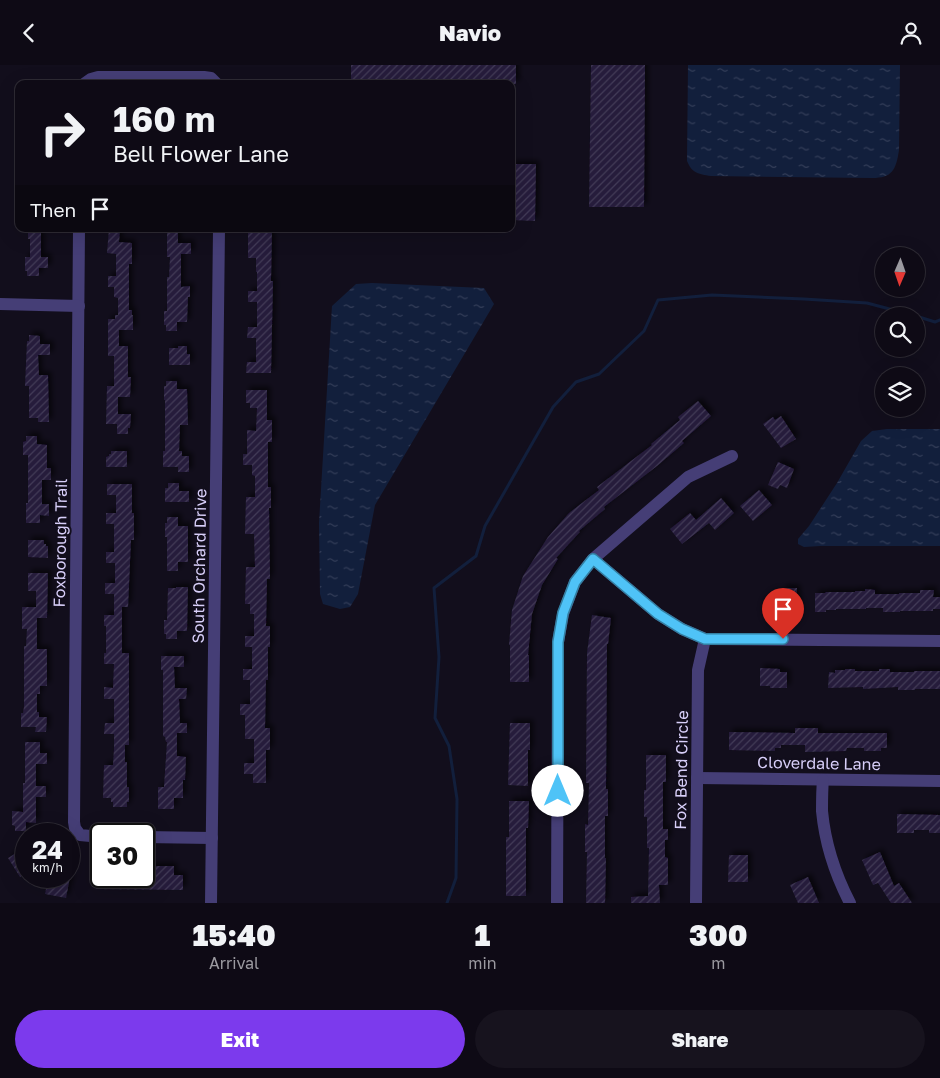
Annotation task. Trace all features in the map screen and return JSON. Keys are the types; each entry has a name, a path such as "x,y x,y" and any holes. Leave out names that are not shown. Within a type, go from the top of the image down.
{"street":[{"path":"90,80 98,77 204,77 213,80"},
{"name":"Foxborough Trail","path":"79,232 74,822 75,828 80,835 90,836"},
{"name":"South Orchard Drive","path":"211,903 219,232"},
{"path":"0,304 79,306"},
{"path":"557,903 558,642 563,613 575,582 593,559 688,477 732,457"},
{"path":"593,559 658,614 682,629 705,639 940,641"},
{"name":"Fox Bend Circle","path":"696,903 698,670 705,639"},
{"name":"Cloverdale Lane","path":"697,778 940,781"},
{"path":"823,780 822,809 827,846 840,884 850,903"},
{"path":"155,837 212,838"}],"water":[{"path":"688,65 900,65 899,150 894,168 889,174 879,178 711,176 696,172 687,161"},
{"path":"356,284 484,288 494,304 375,505 358,594 350,607 340,609 323,604 320,594 319,523 332,306"},
{"path":"887,429 940,429 940,546 804,547 798,544 798,539 809,526 837,483 861,441 872,431"}],"building":[{"path":"351,65 516,65 516,84 515,80 351,80"},
{"path":"591,65 645,65 644,207 589,207"},
{"path":"515,164 536,164 535,221 515,220"},
{"path":"28,232 41,232 41,257 48,257 48,268 39,268 39,276 27,276 27,271 25,271 25,257 30,257 30,239 28,239"},
{"path":"109,232 120,232 119,242 132,243 132,264 129,264 129,310 132,310 133,315 133,330 119,330 119,346 128,346 128,377 131,377 130,397 118,397 118,414 131,414 128,434 117,434 117,424 106,424 107,386 114,386 114,356 108,356 108,319 115,319 115,315 118,315 118,298 114,297 114,287 108,287 108,276 116,276 116,254 107,253"},
{"path":"167,232 178,232 178,243 191,243 191,254 181,254 181,287 190,286 187,322 177,322 177,331 166,331 166,325 164,325 164,311 167,311 167,277 169,277 170,257 167,257"},
{"path":"248,232 272,232 271,373 246,373 247,362 256,362 256,338 247,338 248,327 257,327 257,302 248,302 248,291 257,291 256,258 248,258"},
{"path":"29,335 40,336 40,344 50,344 50,355 38,355 39,375 48,375 49,422 38,422 38,418 29,418 29,386 25,386 27,341 29,341"},
{"path":"178,346 187,346 187,354 190,354 190,365 169,365 169,348 178,348"},
{"path":"166,381 177,381 177,389 187,389 188,425 180,425 179,451 182,451 182,456 189,456 189,472 178,472 178,467 163,467 163,451 165,451 164,386 166,386"},
{"path":"246,390 267,390 267,420 272,420 272,442 268,442 268,487 271,487 271,508 269,508 270,579 267,579 266,626 270,626 270,647 268,647 265,728 270,728 270,750 266,750 266,783 253,783 253,774 244,774 244,763 254,763 254,739 245,739 245,715 240,715 240,704 250,704 250,680 243,680 243,669 252,669 252,647 245,647 245,636 254,636 254,614 250,614 250,604 245,604 246,567 255,567 254,534 245,534 246,497 255,497 255,476 252,475 252,465 243,465 243,454 247,454 247,430 256,431 257,408 250,408 250,403 246,403"},
{"path":"698,401 711,416 657,466 604,507 605,509 579,531 556,558 558,559 542,585 532,614 528,655 529,682 510,682 509,645 512,610 523,576 548,537 569,513 599,490 597,487 652,445 680,420 678,417"},
{"path":"781,416 796,439 781,448 763,424 773,417 775,420"},
{"path":"26,436 37,436 37,444 47,445 47,468 51,468 51,480 42,480 42,504 49,504 49,516 40,515 40,523 26,523 28,455 23,455 23,442 26,441"},
{"path":"111,451 127,451 127,467 106,467 106,457 111,454"},
{"path":"778,462 794,469 787,488 780,485 778,489 768,485"},
{"path":"168,483 179,483 179,491 189,491 189,502 165,502 165,488 168,488"},
{"path":"107,484 132,484 132,513 134,513 134,540 131,540 128,607 122,607 122,653 129,653 129,745 125,745 127,787 129,787 127,807 113,807 111,798 103,798 104,765 113,765 114,749 114,734 104,734 105,723 114,723 114,699 104,699 104,687 113,688 114,664 104,664 106,626 104,626 104,615 114,615 114,594 105,594 105,583 115,583 115,563 106,563 106,552 114,552 114,524 106,524 106,513 116,513 116,495 107,495"},
{"path":"759,490 772,505 753,521 740,506"},
{"path":"721,498 734,513 715,530 709,523 682,544 670,529 690,513 696,520"},
{"path":"167,517 178,517 178,526 188,526 188,562 178,562 178,571 167,571 165,523 167,523"},
{"path":"28,540 44,540 44,544 48,546 48,558 28,557"},
{"path":"28,573 48,573 47,618 37,618 37,649 47,649 47,686 40,686 40,694 37,694 37,712 39,712 39,717 47,717 46,732 35,732 36,727 21,727 21,713 23,713 24,707 24,646 26,646 27,629 22,629 22,607 36,607 36,591 28,591"},
{"path":"188,587 187,631 177,631 177,639 166,639 164,620 167,620 168,588"},
{"path":"783,588 797,588 797,609 774,608 774,595 783,595"},
{"path":"865,589 875,590 875,594 920,593 920,590 934,590 933,597 940,597 940,609 933,609 933,611 883,612 883,608 866,608 815,612 815,593 855,592 865,591"},
{"path":"592,615 611,618 607,644 606,789 608,789 608,816 605,816 605,903 586,903 587,852 585,852 585,824 588,825 589,783 586,783 587,653"},
{"path":"161,656 184,656 184,667 174,667 175,688 187,688 186,699 179,699 180,723 187,723 187,733 177,733 177,756 186,757 185,780 183,780 183,798 174,798 174,809 158,809 158,787 164,787 167,742 163,736 163,670 161,670"},
{"path":"760,668 780,669 780,672 787,672 787,688 760,686"},
{"path":"879,669 890,669 890,672 940,671 940,689 898,690 898,687 828,688 829,672 835,673 835,670 879,671"},
{"path":"510,723 530,723 528,786 508,785"},
{"path":"795,728 818,728 818,733 887,733 887,748 881,748 881,751 847,748 846,751 805,752 805,745 781,745 781,748 775,748 775,751 729,750 729,732 795,733"},
{"path":"25,742 40,742 40,753 47,753 47,764 36,764 36,786 46,786 46,797 36,797 36,823 15,823 15,826 12,825 12,811 23,812 23,783 25,783"},
{"path":"646,755 666,755 666,782 663,782 663,829 668,829 668,840 665,840 665,857 668,858 668,885 659,885 660,903 631,903 631,897 648,896 649,848 647,848 647,817 644,817"},
{"path":"509,801 529,801 528,828 526,828 526,896 506,896 506,837 509,837"},
{"path":"897,814 940,815 940,833 929,833 929,830 914,830 914,833 897,833"},
{"path":"880,852 894,886 899,883 912,903 891,903 878,883 873,885 862,860"},
{"path":"15,854 15,869 8,858"},
{"path":"729,855 748,855 748,882 728,882"},
{"path":"155,866 174,866 174,875 183,875 183,890 96,889 155,888"},
{"path":"808,877 819,903 798,903 790,885"},
{"path":"46,888 68,888 66,898 45,894"}],"waterway":[{"path":"447,903 456,878 457,799 449,746 435,718 439,657 434,588 476,556 485,526 553,407 576,382 599,374 644,331 658,300 712,295 867,303 882,307"},
{"path":"925,319 935,322 940,320"}],"route":[{"path":"558,791 558,642 563,613 575,582 593,559 658,614 682,629 705,639 783,639"}]}
